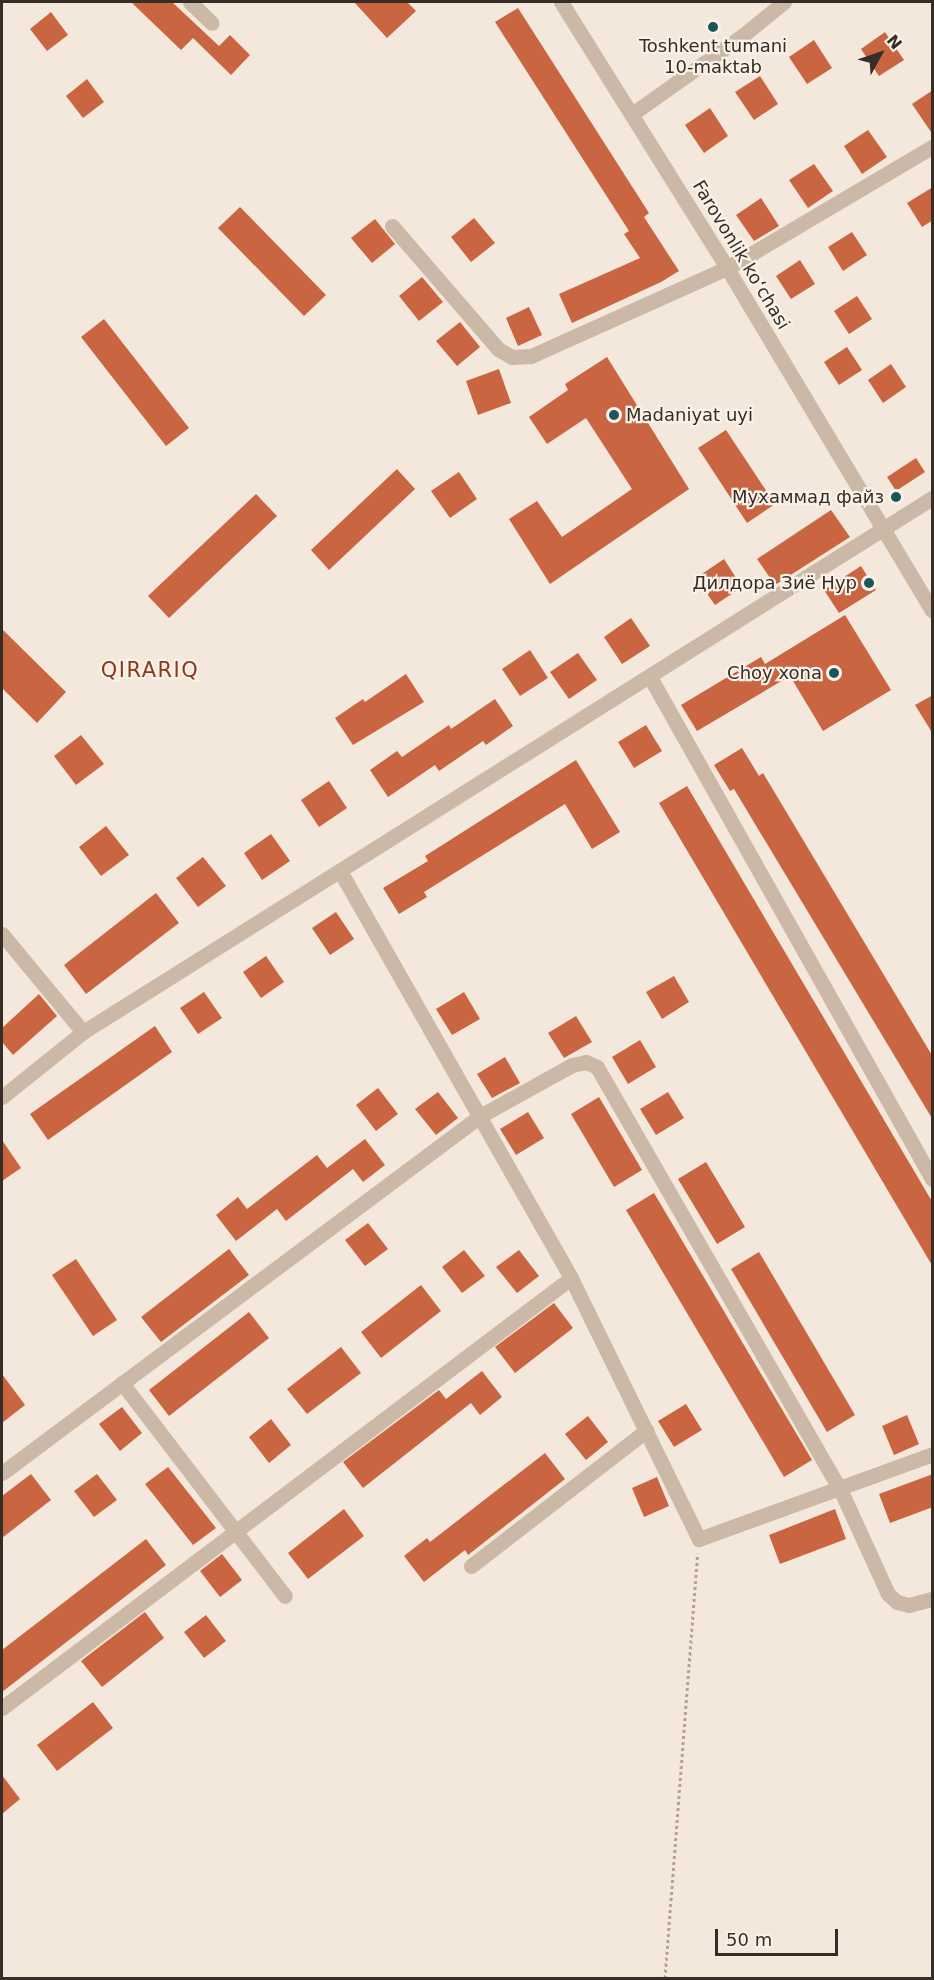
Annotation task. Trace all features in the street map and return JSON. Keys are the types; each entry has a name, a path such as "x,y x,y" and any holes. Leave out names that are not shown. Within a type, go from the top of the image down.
{"street":[{"path":"190,2 212,23"},
{"name":"Farovonlik koʻchasi","path":"561,2 727,268 933,610"},
{"path":"632,114 742,36 784,2"},
{"path":"392,226 498,349 512,357 531,356 727,268 933,147"},
{"path":"2,1097 83,1032 933,498"},
{"path":"650,677 933,1179"},
{"path":"340,871 570,1278 699,1539 933,1455"},
{"path":"2,934 83,1032"},
{"path":"2,1473 480,1116 572,1065 586,1062 597,1067 840,1489 888,1594 897,1602 909,1605 933,1599"},
{"path":"2,1708 570,1278"},
{"path":"122,1383 285,1596"},
{"path":"471,1566 647,1430"}],"path":[{"path":"665,1978 699,1539"}],"building":[{"path":"131,2 172,2 219,46 230,35 250,55 231,75 193,38 181,50"},
{"path":"354,2 407,2 416,11 387,38"},
{"path":"518,8 649,213 644,217 679,271 661,282 572,323 559,294 640,258 624,234 629,231 495,22"},
{"path":"51,12 68,35 47,51 30,29"},
{"path":"885,32 904,60 879,76 861,49"},
{"path":"814,40 832,68 807,84 789,57"},
{"path":"760,76 778,104 754,120 735,92"},
{"path":"87,79 104,102 83,118 66,96"},
{"path":"933,90 933,135 912,104"},
{"path":"710,108 728,136 704,153 685,125"},
{"path":"868,130 887,157 862,174 844,146"},
{"path":"814,164 833,191 808,208 789,180"},
{"path":"933,187 933,220 922,227 907,203"},
{"path":"761,198 779,226 754,241 736,215"},
{"path":"240,207 326,295 304,316 218,228"},
{"path":"474,218 495,243 471,262 451,237"},
{"path":"375,219 395,244 372,263 351,238"},
{"path":"852,232 867,255 843,271 828,247"},
{"path":"800,260 815,284 791,299 776,276"},
{"path":"422,277 443,302 419,321 399,296"},
{"path":"857,296 872,319 849,334 834,311"},
{"path":"529,307 542,335 518,346 506,318"},
{"path":"104,319 189,428 166,446 81,337"},
{"path":"460,322 480,347 457,366 436,341"},
{"path":"847,347 862,370 839,385 824,362"},
{"path":"607,357 689,489 550,584 509,519 537,501 562,537 632,489 586,418 547,444 529,417 568,390 565,384"},
{"path":"891,364 906,387 883,403 868,380"},
{"path":"499,369 511,403 478,415 466,381"},
{"path":"726,430 775,504 747,523 698,448"},
{"path":"916,458 925,472 896,491 887,477"},
{"path":"397,469 415,489 329,570 311,550"},
{"path":"459,472 477,499 450,518 431,491"},
{"path":"256,494 277,516 169,618 148,596"},
{"path":"831,510 850,537 775,585 757,559"},
{"path":"724,559 742,587 715,605 696,578"},
{"path":"861,566 876,590 839,613 824,590"},
{"name":"Choy xona","path":"845,615 891,690 823,731 790,676 697,731 681,705 761,657 765,664"},
{"path":"631,618 650,646 622,664 604,637"},
{"path":"2,629 66,692 37,723 2,688"},
{"path":"530,650 548,678 520,696 502,669"},
{"path":"578,653 597,680 569,699 550,672"},
{"path":"406,674 424,702 353,745 335,718 363,699 365,702"},
{"path":"933,695 933,734 915,705"},
{"path":"495,699 513,726 486,745 483,741 439,771 435,765 388,797 370,770 397,751 402,757 449,725 451,729"},
{"path":"646,725 662,751 634,768 618,742"},
{"path":"81,735 104,764 76,785 54,756"},
{"path":"742,748 759,776 763,773 933,1057 933,1120 734,789 730,791 714,765"},
{"path":"576,760 620,832 592,849 565,804 424,892 427,897 399,914 383,888 428,861 425,856"},
{"path":"329,781 347,808 319,827 301,800"},
{"path":"687,786 933,1203 933,1267 659,803"},
{"path":"106,826 129,855 101,876 79,847"},
{"path":"271,834 290,861 262,880 244,853"},
{"path":"203,857 226,886 198,907 176,878"},
{"path":"156,893 179,923 86,994 64,965"},
{"path":"336,912 354,939 330,955 312,928"},
{"path":"266,956 284,982 261,998 243,972"},
{"path":"674,976 689,1002 662,1019 646,992"},
{"path":"204,992 222,1018 198,1034 180,1008"},
{"path":"464,992 480,1019 452,1035 436,1009"},
{"path":"39,994 57,1016 13,1055 2,1042 2,1028"},
{"path":"576,1016 592,1042 564,1058 548,1033"},
{"path":"155,1026 172,1052 48,1140 30,1114"},
{"path":"640,1040 656,1067 628,1084 612,1057"},
{"path":"505,1057 520,1083 492,1098 477,1074"},
{"path":"378,1088 398,1114 376,1131 356,1105"},
{"path":"438,1092 458,1118 436,1135 415,1109"},
{"path":"668,1092 684,1118 656,1135 640,1109"},
{"path":"599,1097 642,1170 614,1187 571,1114"},
{"path":"528,1112 544,1138 516,1155 500,1129"},
{"path":"365,1139 385,1165 363,1182 353,1169 286,1221 277,1209 236,1241 216,1215 238,1197 247,1209 317,1155 327,1168"},
{"path":"2,1140 21,1168 2,1181"},
{"path":"706,1162 745,1227 717,1244 678,1179"},
{"path":"654,1193 812,1460 784,1477 626,1210"},
{"path":"368,1223 388,1249 365,1266 345,1240"},
{"path":"229,1249 249,1275 161,1342 141,1317"},
{"path":"464,1250 485,1276 462,1293 442,1267"},
{"path":"519,1250 539,1276 517,1293 496,1267"},
{"path":"759,1252 855,1415 827,1432 731,1269"},
{"path":"76,1259 117,1320 93,1336 52,1275"},
{"path":"421,1285 441,1311 381,1358 361,1332"},
{"path":"554,1303 573,1328 515,1373 495,1347"},
{"path":"249,1312 269,1338 169,1416 149,1390"},
{"path":"341,1347 361,1373 307,1414 287,1389"},
{"path":"482,1371 502,1397 480,1415 471,1403 363,1488 343,1462 439,1390 446,1399"},
{"path":"2,1374 25,1405 2,1423"},
{"path":"686,1404 702,1430 674,1447 658,1421"},
{"path":"122,1407 142,1433 120,1451 99,1424"},
{"path":"907,1415 919,1444 894,1455 882,1426"},
{"path":"588,1416 608,1442 586,1460 565,1434"},
{"path":"271,1419 291,1445 269,1463 249,1437"},
{"path":"545,1453 565,1479 468,1555 465,1550 424,1582 404,1556 427,1538 430,1542"},
{"path":"168,1467 216,1528 193,1545 145,1484"},
{"path":"31,1474 51,1500 2,1538 2,1496"},
{"path":"97,1474 117,1500 94,1517 74,1491"},
{"path":"933,1474 933,1507 890,1523 879,1494"},
{"path":"657,1477 669,1506 644,1517 632,1488"},
{"path":"344,1509 364,1536 308,1579 288,1553"},
{"path":"835,1509 846,1539 780,1564 769,1535"},
{"path":"146,1539 166,1565 2,1692 2,1650"},
{"path":"222,1554 242,1580 220,1597 200,1571"},
{"path":"145,1612 164,1638 102,1687 81,1661"},
{"path":"206,1615 226,1641 204,1658 184,1632"},
{"path":"93,1702 113,1728 57,1771 37,1745"},
{"path":"2,1775 20,1799 2,1814"}],"place":[{"name":"Toshkent tumani 10-maktab","path":"713,27"},
{"name":"Madaniyat uyi","path":"614,415"},
{"name":"Мухаммад файз","path":"896,497"},
{"name":"Дилдора Зиё Нур","path":"869,583"},
{"name":"Choy xona","path":"834,673"}],"district":[{"name":"QIRARIQ","path":"150,670"}]}
